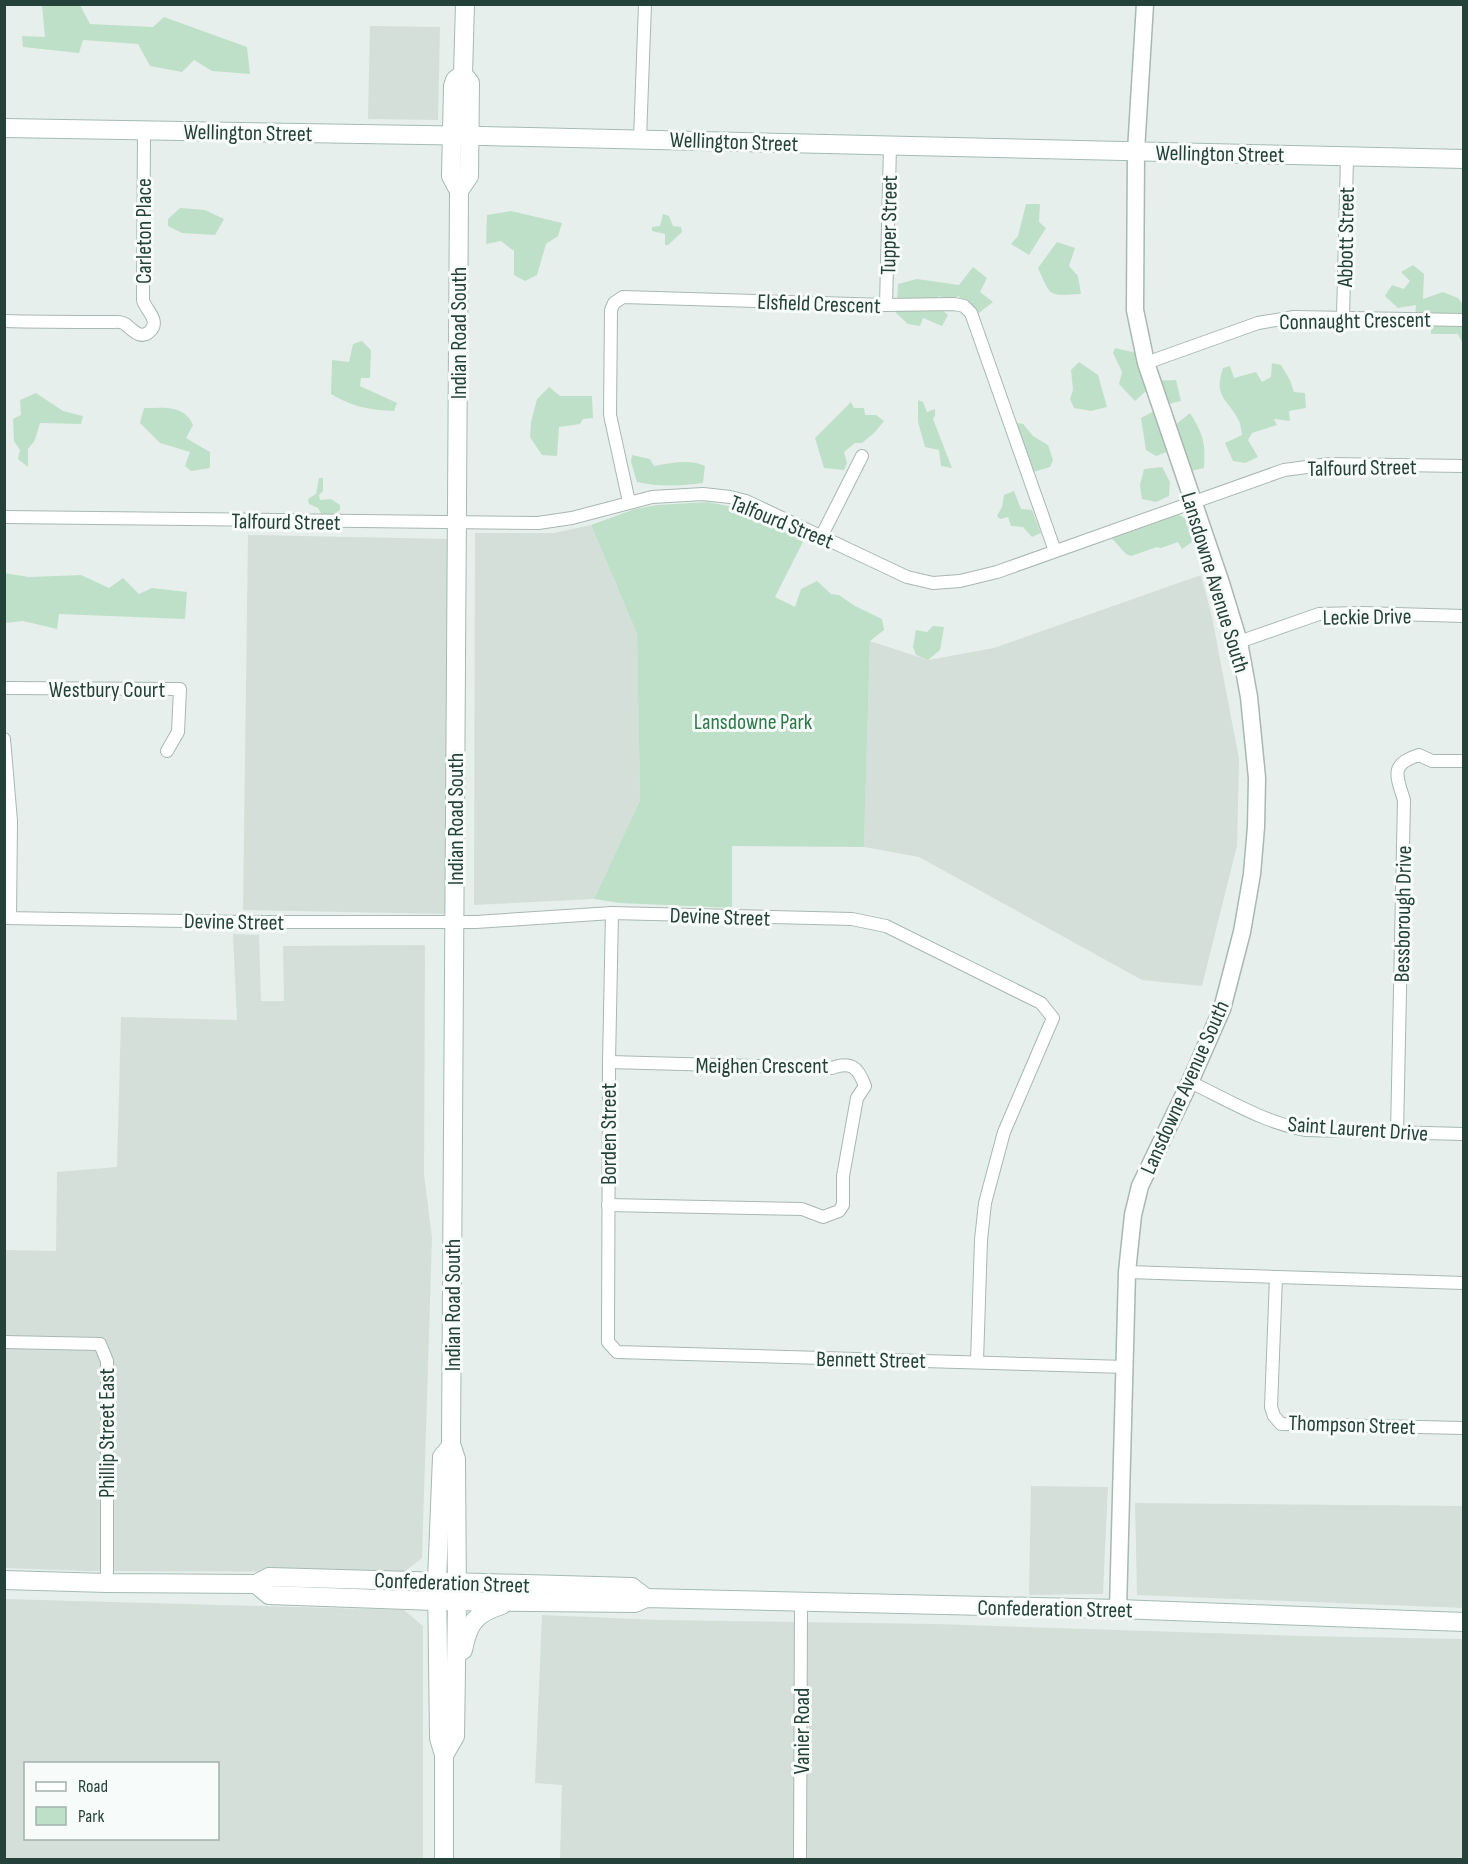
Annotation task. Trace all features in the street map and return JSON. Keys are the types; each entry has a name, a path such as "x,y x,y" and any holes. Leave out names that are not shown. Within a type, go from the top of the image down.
{"main road":[{"path":"463,74 465,4"},
{"name":"Indian Road South","path":"444,1755 455,1736 458,1601 456,1459 451,1446 459,191 451,176 451,136 453,86 455,80 463,74 470,83 471,135 469,176 459,191"},
{"name":"Wellington Street","path":"4,128 471,135 1464,159"},
{"name":"Indian Road South","path":"444,1856 444,1755 439,1738 437,1581 442,1457 451,1446"},
{"path":"399,1580 418,1574 429,1563 441,1488"},
{"name":"Confederation Street","path":"4,1580 256,1584 269,1577 457,1581 632,1587 646,1598"},
{"name":"Confederation Street","path":"256,1584 269,1595 437,1601 635,1603 646,1598 1119,1610 1464,1622"},
{"path":"455,1704 462,1653 468,1629 482,1613 512,1601"}],"street":[{"path":"640,139 645,4"},
{"name":"Lansdowne Avenue South","path":"1119,1610 1127,1272 1133,1215 1140,1186 1222,1009 1242,932 1252,874 1257,778 1249,697 1239,642 1146,363 1135,310 1136,151 1145,4"},
{"name":"Carleton Place","path":"4,321 120,322 143,335 153,327 154,318 143,303 144,130"},
{"name":"Tupper Street","path":"886,305 890,146"},
{"name":"Abbott Street","path":"1343,317 1347,157"},
{"name":"Elsfield Crescent","path":"630,502 610,415 611,310 614,303 623,297 886,305 954,304 964,306 971,313 1056,551"},
{"name":"Connaught Crescent","path":"1146,363 1258,323 1294,317 1464,320"},
{"path":"822,535 862,456"},
{"name":"Talfourd Street","path":"4,517 457,524 538,523 572,518 652,497 703,494 746,501 907,577 933,583 960,581 997,573 1284,470 1329,464 1464,466"},
{"name":"Leckie Drive","path":"1239,642 1319,614 1464,616"},
{"name":"Westbury Court","path":"4,688 180,689 178,732 167,751"},
{"path":"4,739 11,820 7,918"},
{"name":"Bessborough Drive","path":"1397,1133 1404,800 1398,781 1399,767 1405,759 1419,754 1432,760 1464,761"},
{"name":"Devine Street","path":"7,918 244,922 476,922 612,913 852,920 886,926 1041,1003 1053,1018 1004,1132 985,1203 981,1240 977,1361"},
{"name":"Borden Street","path":"612,913 608,1341 617,1352"},
{"name":"Meighen Crescent","path":"608,1205 802,1209 823,1217 839,1210 843,1205 843,1176 857,1098 865,1086 861,1075 854,1067 843,1064 832,1068 609,1062"},
{"name":"Saint Laurent Drive","path":"1190,1082 1262,1117 1286,1126 1306,1130 1464,1134"},
{"path":"1127,1272 1464,1283"},
{"name":"Thompson Street","path":"1276,1277 1271,1407 1281,1424 1464,1428"},
{"name":"Phillip Street East","path":"4,1342 100,1344 104,1353 107,1361 107,1583"},
{"name":"Bennett Street","path":"617,1352 1125,1367"},
{"name":"Vanier Road","path":"800,1860 801,1602"}],"shaded area":[{"path":"370,26 440,27 438,120 368,119"},
{"path":"591,525 637,634 640,800 594,899 474,905 475,533 554,533"},
{"path":"248,535 448,539 447,914 243,910"},
{"path":"1201,575 1212,617 1239,759 1237,846 1202,986 1142,980 919,857 864,847 870,641 928,660 994,648"},
{"path":"233,934 259,935 261,1001 284,1001 283,946 425,945 424,1174 432,1238 422,1558 404,1572 84,1571 5,1568 5,1250 56,1251 57,1172 117,1167 121,1017 237,1020"},
{"path":"1031,1486 1108,1487 1103,1594 1029,1595"},
{"path":"1135,1503 1463,1506 1463,1608 1137,1595"},
{"path":"5,1599 404,1610 423,1626 423,1859 5,1859"},
{"path":"542,1615 659,1620 936,1624 1463,1639 1463,1859 560,1859 562,1785 535,1783"}],"green space":[{"path":"42,5 80,5 90,24 153,27 164,17 247,47 250,74 212,71 194,60 182,72 150,66 138,44 83,40 79,53 23,47 22,36 45,37"},
{"path":"1026,204 1040,204 1039,222 1046,228 1029,255 1011,244 1018,236"},
{"path":"180,208 205,210 224,219 215,235 182,233 168,226 168,219"},
{"path":"511,211 562,223 558,236 546,244 537,275 525,281 514,275 514,251 501,241 486,244 487,215"},
{"path":"663,214 669,216 673,226 681,227 682,232 668,245 665,245 665,234 652,231 652,227 660,226"},
{"path":"1057,242 1075,248 1069,266 1078,276 1081,294 1052,293 1042,278 1038,268"},
{"path":"1413,265 1424,274 1423,299 1443,292 1458,298 1463,304 1463,344 1458,334 1431,334 1431,325 1415,321 1416,305 1398,308 1385,296 1392,285 1404,289 1410,281 1401,272"},
{"path":"973,267 987,278 980,292 993,302 975,316 971,307 958,296 953,301 939,296 933,303 948,315 942,326 923,318 920,326 908,324 896,313 898,284 917,279 959,285"},
{"path":"362,341 371,350 370,378 361,378 360,386 397,403 394,411 361,407 331,394 332,360 349,362 353,344"},
{"path":"1115,348 1137,353 1150,381 1176,380 1181,401 1165,405 1148,389 1135,401 1119,384 1122,372 1113,353"},
{"path":"1079,362 1098,375 1107,407 1091,411 1074,408 1070,399 1073,390 1071,370"},
{"path":"1272,363 1281,365 1294,392 1305,393 1306,408 1289,411 1290,421 1274,419 1277,425 1252,433 1248,440 1258,457 1245,463 1233,461 1225,443 1242,435 1239,421 1221,392 1220,378 1223,368 1230,366 1234,378 1256,372 1262,382 1271,377"},
{"path":"549,387 560,396 592,396 593,418 583,419 580,424 559,427 557,456 542,455 530,437 537,399"},
{"path":"36,393 63,411 83,416 81,424 40,423 35,440 28,449 28,467 18,459 20,450 14,441 13,419 21,415 20,400"},
{"path":"918,400 923,402 927,412 935,409 933,419 952,468 941,466 939,450 925,447 918,422"},
{"path":"851,402 854,408 864,408 865,415 876,415 884,421 862,443 855,443 844,452 847,463 844,470 824,468 815,438"},
{"path":"144,408 165,408 184,413 193,425 186,438 210,452 210,468 191,471 185,466 190,452 160,443 140,423"},
{"path":"1154,411 1161,432 1174,426 1190,413 1203,439 1204,468 1191,471 1180,447 1156,456 1146,450 1141,418"},
{"path":"1013,422 1023,424 1033,436 1048,445 1053,460 1050,467 1030,473"},
{"path":"632,455 650,459 654,466 686,462 705,466 703,483 670,486 637,482 631,462"},
{"path":"1162,467 1170,482 1169,496 1156,502 1142,499 1140,485 1144,469"},
{"path":"319,478 323,478 320,500 331,499 340,505 340,510 329,517 322,515 318,508 309,504 308,499 316,494"},
{"path":"1014,491 1021,509 1032,510 1041,533 1032,537 1023,527 1011,526 1008,517 1000,519 997,516 1002,507 1004,495"},
{"name":"Lansdowne Park","path":"708,502 753,511 806,536 775,597 795,607 801,589 817,581 831,594 839,595 855,606 882,619 884,630 870,641 864,847 732,846 732,908 620,903 594,899 640,800 637,634 591,525 635,509 657,505"},
{"path":"1172,510 1192,523 1196,539 1182,549 1178,542 1131,556 1126,554 1107,533"},
{"path":"4,573 29,577 81,575 109,588 123,578 139,594 152,588 187,592 185,619 59,614 57,629 23,621 5,623"},
{"path":"933,626 944,627 940,650 928,660 916,655 913,647 916,630 927,632"}]}
